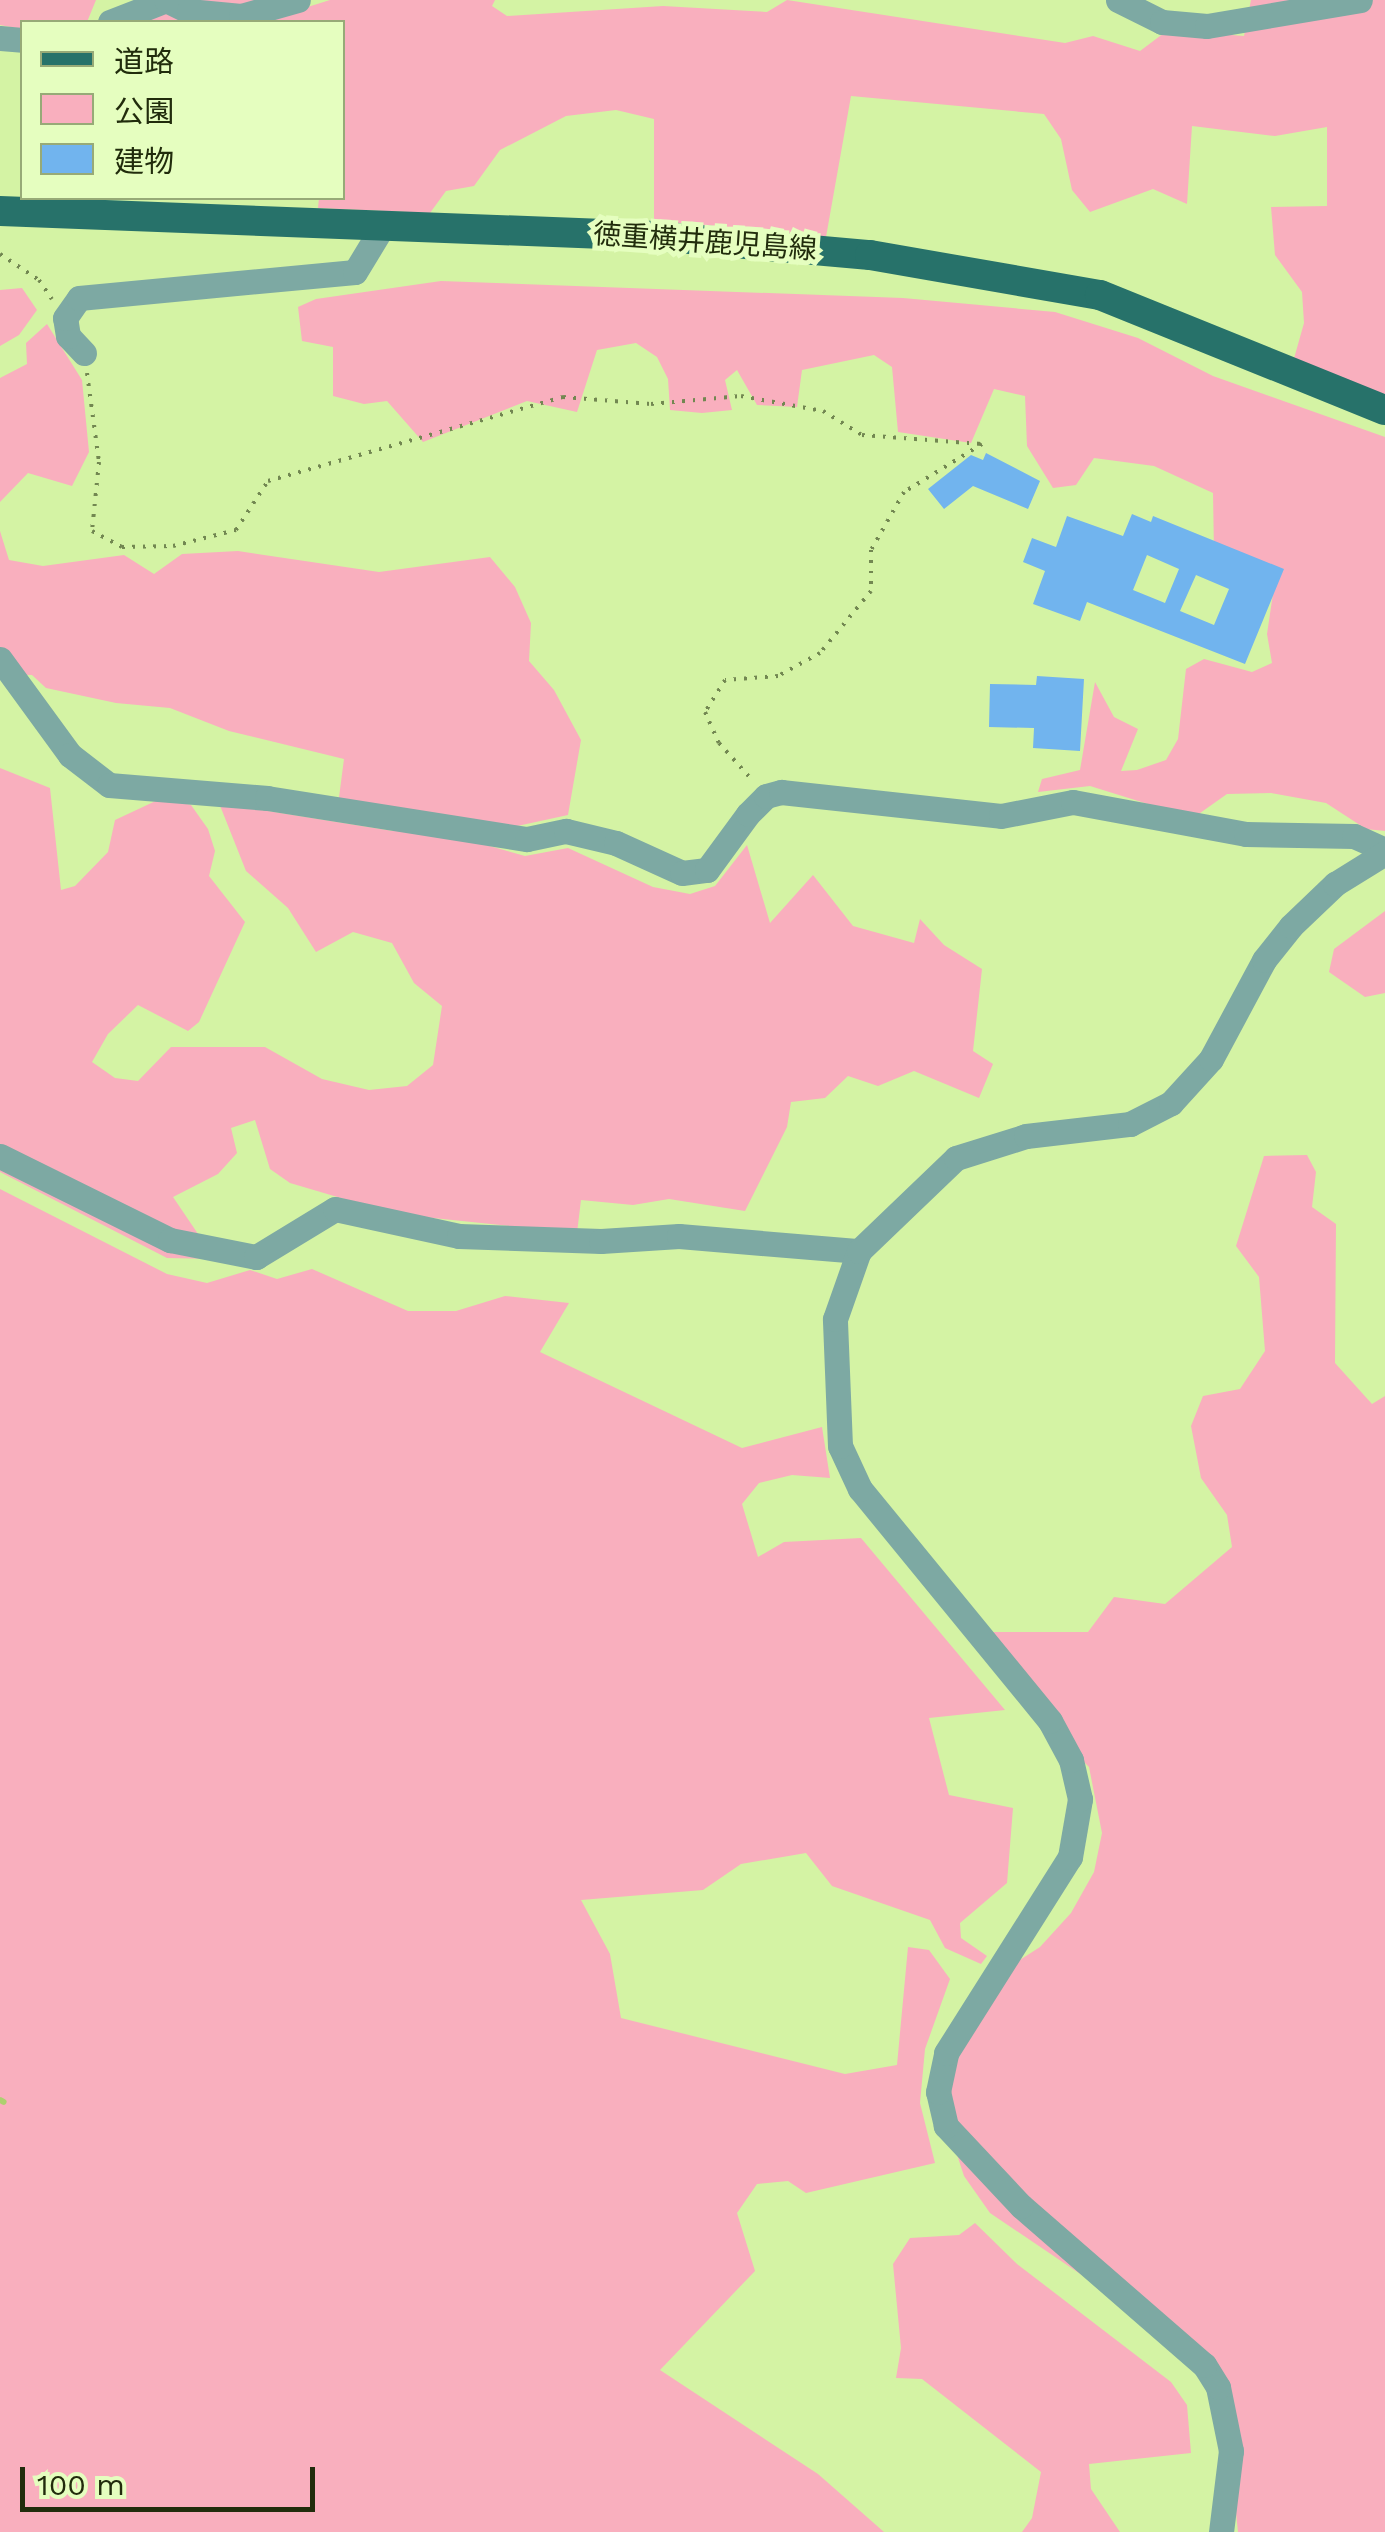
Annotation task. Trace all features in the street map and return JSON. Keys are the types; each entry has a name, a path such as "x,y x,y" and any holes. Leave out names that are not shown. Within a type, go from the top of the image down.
{"main road":[{"name":"徳重横井鹿児島線","path":"0,211 656,236 870,255 1100,294 1385,410"}],"street":[{"path":"115,20 166,0 208,15 241,16 298,0"},
{"path":"1118,0 1162,22 1206,26 1360,0"},
{"path":"84,353 68,336 64,318 78,298 355,272 383,226"},
{"path":"0,659 70,754 109,785 267,798 528,838 566,831 616,843 682,874 707,870 766,796 820,794 1001,816 1073,802 1246,834 1354,836 1385,852"},
{"path":"1221,2532 1231,2451 1218,2387 1204,2364 1021,2206 946,2126 938,2092 946,2053 1070,1856 1080,1799 1071,1760 1050,1721 893,1535 840,1446 836,1319 859,1252 956,1158 1026,1136 1130,1124 1170,1103 1211,1058 1264,960 1291,926 1335,884 1385,852"},
{"path":"0,1156 170,1240 256,1257 335,1209 459,1236 602,1242 679,1236 859,1252"}],"path":[{"path":"0,254 39,280 64,318"},
{"path":"84,353 99,462 92,531 122,547 174,546 236,530 268,481 563,397 651,404 741,396 823,412 862,435 982,444 904,492 871,550 871,591 820,653 778,676 725,680 706,712 719,743 766,796"}],"green space":[{"path":"0,0 96,0 88,20 20,20 20,29 0,25"},
{"path":"151,0 260,0 266,20 145,20"},
{"path":"330,0 495,0 492,6 507,16 663,6 767,12 787,0 1065,43 1093,36 1140,51 1168,30 1244,36 1251,0 1385,0 1385,395 1293,362 1304,323 1302,292 1275,255 1271,207 1327,206 1327,127 1275,136 1192,126 1187,204 1153,189 1090,212 1072,190 1061,139 1044,114 851,96 826,237 654,221 654,119 616,110 566,116 500,150 474,186 446,191 430,213 318,208 319,200 345,200 345,20 266,20"},
{"path":"441,281 903,298 1055,312 1138,338 1213,376 1385,437 1385,831 1366,829 1326,803 1271,793 1227,794 1193,818 1090,786 1038,792 1042,779 1080,770 1095,682 1114,717 1138,729 1121,771 1137,770 1166,760 1178,739 1186,669 1204,659 1252,672 1272,663 1267,634 1275,580 1214,553 1213,493 1154,466 1094,458 1076,485 1053,488 1027,446 1025,396 994,389 971,443 898,432 892,367 874,355 802,370 797,407 757,405 737,370 725,380 732,410 702,413 670,410 668,379 657,357 636,343 597,350 577,412 527,401 423,442 387,401 364,404 333,396 333,347 302,341 298,307 316,299"},
{"path":"22,288 37,310 19,335 0,346 0,290"},
{"path":"47,324 82,380 89,452 72,486 28,473 0,502 0,378 27,364 26,343"},
{"path":"0,531 9,560 43,566 124,555 154,574 182,554 238,551 379,572 490,557 515,587 531,623 529,661 554,690 581,740 568,815 499,830 338,805 344,759 229,731 170,708 116,703 46,688 32,675 0,674"},
{"path":"0,768 50,788 61,890 75,886 108,852 115,820 162,798 191,805 208,829 215,851 209,876 245,922 199,1022 188,1031 138,1005 108,1034 92,1062 115,1078 138,1081 171,1047 265,1047 322,1079 369,1090 407,1086 433,1065 442,1006 414,983 392,943 353,932 316,952 288,908 246,871 219,803 393,831 433,830 525,856 568,848 653,887 690,894 715,886 747,845 770,923 813,875 853,926 914,943 920,919 944,945 982,969 973,1051 993,1064 979,1098 914,1071 878,1086 848,1076 825,1098 791,1102 787,1127 745,1211 669,1199 633,1205 581,1200 577,1233 395,1214 290,1183 270,1169 255,1120 231,1128 237,1153 218,1174 173,1197 215,1259 167,1258 0,1172"},
{"path":"1385,911 1385,993 1365,997 1329,972 1334,949"},
{"path":"1307,1155 1316,1172 1312,1207 1336,1224 1335,1363 1372,1404 1385,1396 1385,2532 1238,2532 1223,2388 1166,2332 990,2213 964,2176 948,2127 945,2077 1003,1971 1040,1947 1071,1913 1094,1872 1102,1833 1089,1767 1046,1724 992,1632 1088,1632 1114,1597 1165,1604 1232,1547 1227,1515 1201,1478 1191,1426 1203,1396 1240,1389 1265,1351 1259,1277 1236,1246 1264,1156"},
{"path":"0,1189 167,1274 207,1283 250,1270 277,1279 312,1269 408,1311 456,1311 505,1296 569,1303 540,1352 742,1448 822,1427 830,1478 792,1475 759,1483 742,1504 758,1557 784,1542 861,1538 1005,1710 929,1718 949,1795 1013,1808 1007,1883 960,1923 961,1938 987,1956 981,1964 945,1948 930,1920 832,1886 806,1853 741,1864 703,1890 581,1900 610,1954 621,2018 845,2074 897,2065 908,1947 929,1950 950,1979 925,2049 920,2103 935,2163 806,2193 788,2181 757,2184 737,2213 755,2271 660,2370 818,2474 884,2532 0,2532"},
{"path":"975,2223 1017,2264 1171,2382 1187,2405 1191,2453 1089,2464 1091,2489 1120,2532 1022,2532 1032,2518 1041,2472 922,2379 896,2378 901,2348 893,2264 910,2238 959,2235"}],"building":[{"path":"986,453 1040,481 1028,509 973,486 944,509 928,489 971,455 983,460"},
{"path":"1132,514 1151,522 1153,516 1284,569 1245,664 1087,602 1080,621 1033,604 1045,571 1023,562 1032,538 1056,547 1067,516 1123,536","holes":["1147,555 1179,569 1165,603 1133,590","1196,575 1229,589 1214,625 1180,611"]},
{"path":"1037,676 1084,679 1080,751 1033,748 1034,728 989,727 990,684 1036,685"}],"waterway":[{"path":"0,2100 4,2102"}]}
